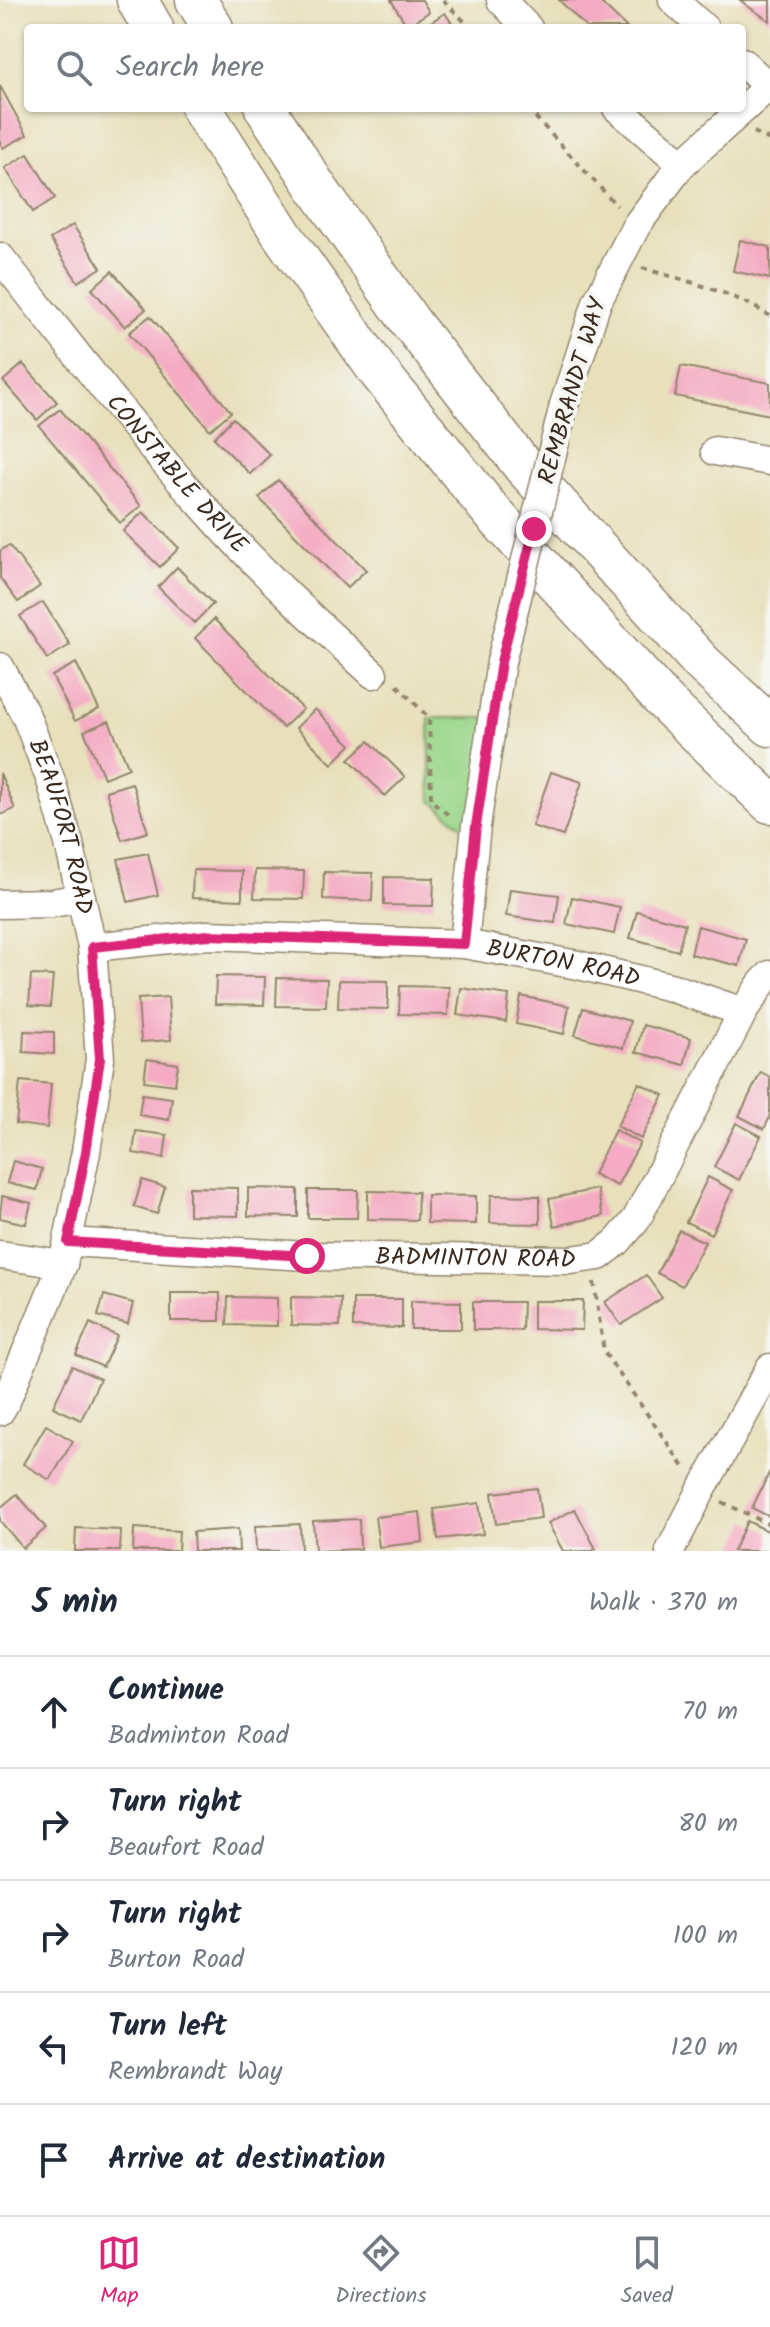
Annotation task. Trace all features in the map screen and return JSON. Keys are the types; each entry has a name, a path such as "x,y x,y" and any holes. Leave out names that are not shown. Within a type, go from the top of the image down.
{"highway":[{"path":"137,0 151,24"},
{"path":"196,0 211,24"},
{"path":"204,112 283,236 378,371 491,511 663,700 770,803"},
{"path":"268,112 411,323 523,466 702,663 770,726"}],"street":[{"path":"501,0 524,24"},
{"path":"673,0 700,24"},
{"path":"746,65 769,85"},
{"name":"REMBRANDT WAY","path":"746,106 769,85"},
{"path":"622,112 682,164"},
{"name":"REMBRANDT WAY","path":"464,944 475,837 501,662 564,405 597,302 636,226 682,164 739,112"},
{"name":"CONSTABLE DRIVE","path":"0,257 111,397 208,512 294,602 373,674"},
{"path":"715,451 770,461"},
{"name":"BEAUFORT ROAD","path":"0,667 26,716 51,781 69,843 92,947 100,1059 66,1253 0,1411"},
{"path":"0,904 52,903 81,898"},
{"name":"BURTON ROAD","path":"92,947 208,935 464,944 578,965 670,987 743,1012"},
{"name":"BADMINTON ROAD","path":"0,1255 66,1253 571,1260 599,1256 617,1242 636,1220 743,1012 770,975"},
{"path":"670,1551 770,1368"}],"path":[{"path":"443,0 467,24"},
{"path":"531,112 636,226"},
{"path":"617,261 721,291 750,303 770,316"},
{"path":"373,674 387,675 429,718 431,800 475,837"},
{"path":"590,1257 604,1352 701,1491 770,1525"}],"green space":[{"path":"429,718 492,718 475,837 431,800"}],"building":[{"path":"391,0 422,0 429,12 406,24"},
{"path":"559,0 598,0 623,24 583,24"},
{"path":"740,0 770,0 770,21 749,7"},
{"path":"445,13 452,24 428,24"},
{"path":"0,86 27,135 3,148 0,143"},
{"path":"28,154 55,198 33,212 5,168"},
{"path":"73,225 101,268 78,282 50,239"},
{"path":"740,240 770,247 770,279 733,271"},
{"path":"112,271 146,309 125,327 92,289"},
{"path":"150,316 231,412 210,430 129,333"},
{"path":"23,364 57,402 37,420 3,381"},
{"path":"681,366 770,383 770,415 675,396"},
{"path":"60,409 141,506 120,523 39,426"},
{"path":"233,418 270,455 250,474 214,438"},
{"path":"278,480 366,570 347,588 259,498"},
{"path":"143,512 179,548 160,567 123,531"},
{"path":"9,545 40,586 18,602 0,578 0,551"},
{"path":"177,567 213,604 194,623 158,587"},
{"path":"43,602 70,645 47,659 20,616"},
{"path":"214,619 303,709 283,728 195,638"},
{"path":"76,663 99,709 75,721 52,676"},
{"path":"315,709 351,745 332,764 296,728"},
{"path":"109,721 129,768 104,778 84,731"},
{"path":"369,741 405,777 385,796 349,759"},
{"path":"551,772 582,782 563,836 532,826"},
{"path":"0,773 15,809 0,815"},
{"path":"132,783 148,832 122,840 106,791"},
{"path":"148,853 158,895 128,902 118,859"},
{"path":"193,870 242,871 242,900 192,898"},
{"path":"255,870 304,871 303,899 254,898"},
{"path":"324,872 373,873 372,901 323,899"},
{"path":"384,877 434,878 433,906 384,905"},
{"path":"510,889 559,895 555,923 506,916"},
{"path":"572,897 620,907 614,934 566,924"},
{"path":"637,911 685,924 678,951 630,938"},
{"path":"698,926 746,939 739,966 691,954"},
{"path":"31,975 53,976 50,1007 29,1005"},
{"path":"216,976 265,977 264,1005 215,1004"},
{"path":"277,978 327,979 326,1007 276,1006"},
{"path":"339,980 388,981 388,1009 338,1008"},
{"path":"400,986 449,987 448,1015 399,1014"},
{"path":"461,988 509,995 506,1022 457,1015"},
{"path":"521,996 569,1006 564,1034 516,1024"},
{"path":"168,997 171,1040 141,1042 138,999"},
{"path":"583,1008 630,1021 623,1048 575,1035"},
{"path":"643,1025 691,1038 684,1065 636,1052"},
{"path":"24,1031 54,1032 54,1054 23,1052"},
{"path":"147,1059 178,1064 175,1085 144,1081"},
{"path":"761,1072 770,1077 770,1117 764,1129 739,1116"},
{"path":"20,1081 51,1084 47,1128 16,1124"},
{"path":"639,1083 664,1095 641,1139 617,1126"},
{"path":"142,1094 172,1098 169,1120 139,1115"},
{"path":"736,1123 761,1136 739,1180 714,1167"},
{"path":"615,1130 640,1143 617,1186 593,1174"},
{"path":"136,1131 167,1135 164,1158 133,1153"},
{"path":"13,1161 42,1169 37,1190 7,1183"},
{"path":"708,1177 733,1190 711,1234 686,1222"},
{"path":"142,1180 165,1187 157,1214 134,1207"},
{"path":"189,1187 238,1188 238,1216 189,1215"},
{"path":"248,1188 298,1189 298,1217 248,1216"},
{"path":"597,1189 603,1216 554,1226 549,1199"},
{"path":"308,1190 358,1190 357,1218 308,1218"},
{"path":"368,1191 418,1192 417,1220 368,1219"},
{"path":"427,1195 476,1196 476,1224 427,1223"},
{"path":"491,1195 540,1196 540,1224 490,1223"},
{"path":"2,1196 31,1203 26,1224 0,1218"},
{"path":"679,1230 705,1242 682,1286 657,1273"},
{"path":"646,1275 662,1298 621,1325 605,1302"},
{"path":"171,1293 220,1293 220,1321 171,1321"},
{"path":"104,1295 133,1303 128,1324 98,1316"},
{"path":"228,1297 277,1298 277,1326 227,1325"},
{"path":"291,1297 341,1298 340,1326 291,1325"},
{"path":"353,1299 402,1299 402,1328 353,1327"},
{"path":"411,1301 461,1302 461,1329 411,1329"},
{"path":"533,1301 583,1301 582,1330 533,1329"},
{"path":"473,1302 523,1302 522,1330 473,1330"},
{"path":"90,1323 117,1336 103,1367 76,1355"},
{"path":"72,1366 100,1379 81,1420 53,1407"},
{"path":"46,1425 73,1441 50,1480 23,1464"},
{"path":"770,1471 770,1517 752,1508"},
{"path":"537,1488 541,1518 496,1524 492,1493"},
{"path":"17,1494 46,1528 23,1548 0,1521 0,1508"},
{"path":"479,1503 483,1534 438,1539 434,1509"},
{"path":"575,1509 596,1549 592,1551 563,1551 548,1523"},
{"path":"420,1512 423,1542 379,1547 375,1517"},
{"path":"359,1519 360,1549 315,1551 313,1521"},
{"path":"747,1521 770,1532 770,1551 733,1551"},
{"path":"300,1524 301,1551 256,1551 255,1526"},
{"path":"76,1528 121,1530 120,1551 75,1551"},
{"path":"134,1528 179,1531 178,1551 133,1551"},
{"path":"238,1529 239,1551 194,1551 193,1532"}],"route":[{"path":"307,1256 68,1242 100,1059 92,947 208,935 464,944 476,826 501,662 534,529"}]}
